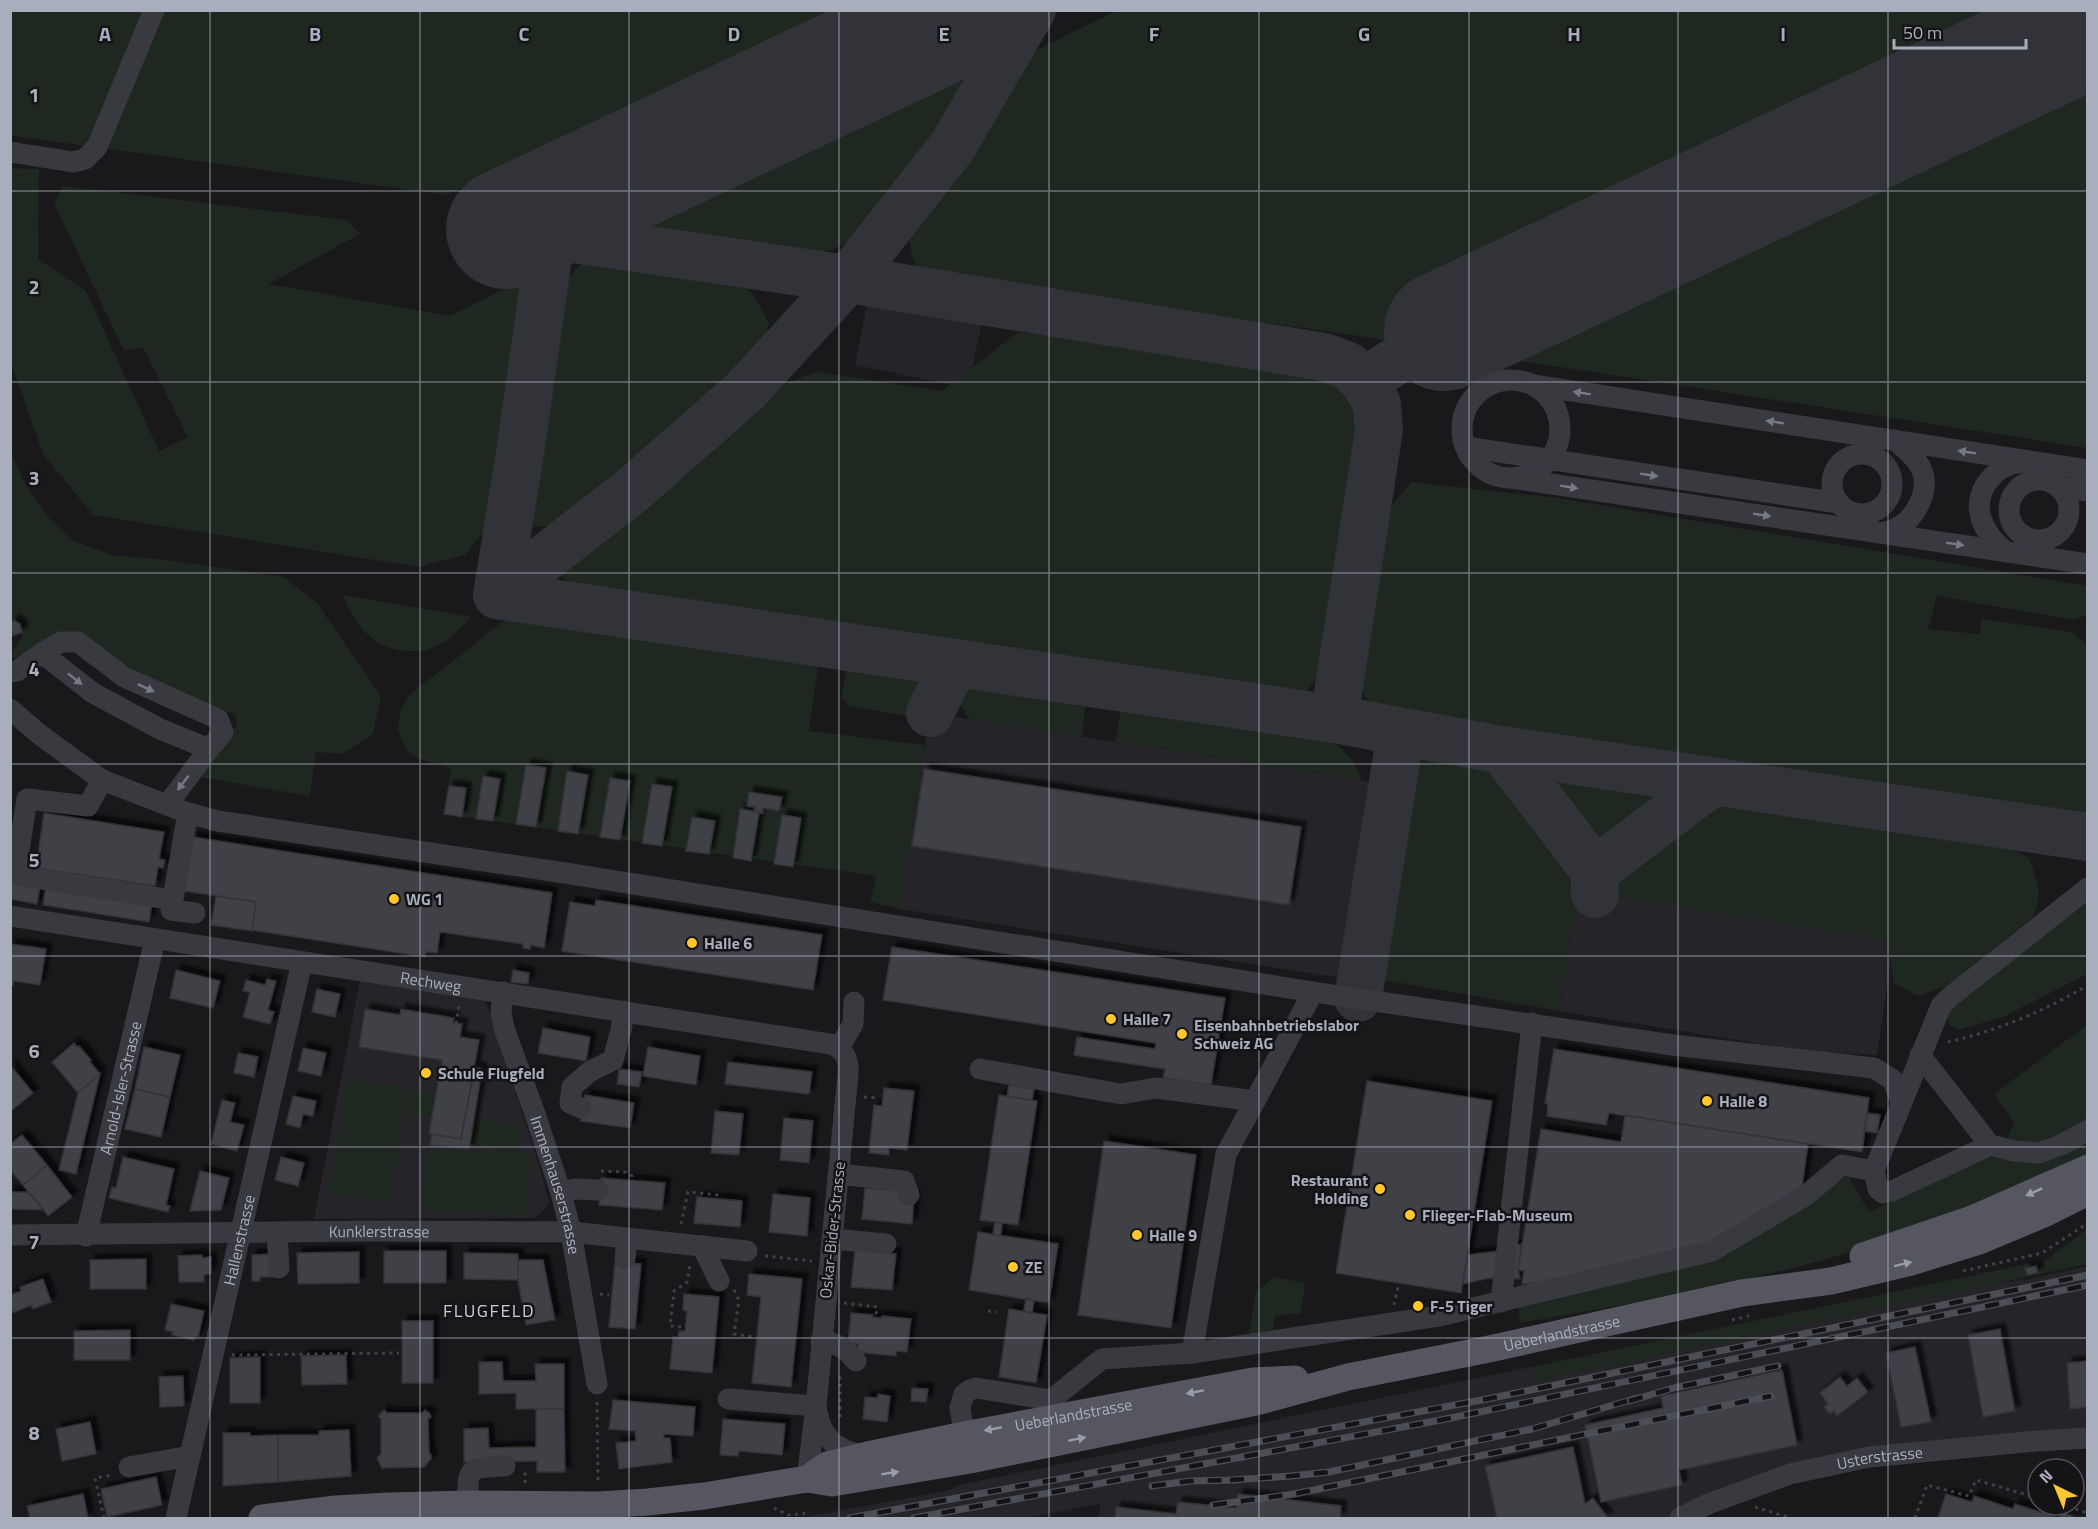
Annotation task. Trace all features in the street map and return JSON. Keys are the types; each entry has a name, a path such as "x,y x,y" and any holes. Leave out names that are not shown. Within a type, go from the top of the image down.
{"main road":[{"name":"Ueberlandstrasse","path":"807,1479 827,1465 867,1455 967,1447 1256,1402 1348,1377 1489,1349 1742,1293 1895,1246 1972,1219 2088,1168"},
{"name":"Ueberlandstrasse","path":"1742,1293 1831,1281 1911,1262 1979,1240 2046,1213 2088,1192"},
{"name":"Ueberlandstrasse","path":"262,1518 336,1509 468,1504 598,1505 704,1496 807,1479 832,1483 967,1447"}],"street":[{"path":"10,152 73,162 85,159 97,147 154,10"},
{"path":"2081,469 1533,385 1517,380 1500,381 1486,387 1474,397 1466,411 1462,426 1466,447 1471,457 1482,468 1496,475 2088,564"},
{"path":"1511,478 1527,475 1541,468 1549,460 1558,442 1560,425 1556,409 1547,395 1533,385"},
{"path":"1828,525 1874,512 1883,507 1893,488 1893,478 1889,468 1882,460 1841,432"},
{"path":"1881,533 1895,529 1909,519 1920,502 1924,486 1922,470 1911,453 1895,440"},
{"path":"1466,447 1839,503"},
{"path":"1863,514 1853,513 1839,503 1832,490 1832,479 1840,463 1855,453 1874,455"},
{"path":"2006,552 1993,541 1984,528 1978,511 1982,492 1991,477 2006,466 2029,461"},
{"path":"2050,483 2060,471 2081,469"},
{"path":"2055,560 2020,535 2013,527 2009,517 2009,506 2017,490 2032,481 2088,491"},
{"path":"2030,540 2050,539 2060,533 2070,515 2066,494 2050,483"},
{"path":"10,672 17,671 61,642 78,642 124,677 218,719 223,732 167,805"},
{"path":"42,653 93,693 160,729 209,749"},
{"path":"10,709 39,734 102,780 188,813 218,821 1313,992 1673,1045 1874,1068 1893,1080 1901,1103"},
{"path":"102,780 88,806 27,799 15,875 173,900"},
{"path":"188,813 171,910 195,914"},
{"path":"2088,888 1941,1006 1934,1018 1875,1171 1878,1189 1883,1193 1892,1191 1990,1145 2038,1153 2061,1145 2088,1130"},
{"name":"Rechweg","path":"10,916 830,1044 843,1052"},
{"name":"Arnold-Isler-Strasse","path":"86,1236 155,939"},
{"name":"Hallenstrasse","path":"176,1518 302,962"},
{"name":"Immenhauserstrasse","path":"503,992 501,1013 504,1028 561,1193 571,1232 597,1384"},
{"path":"1192,1353 1226,1154 1313,992"},
{"path":"843,1052 853,1024 854,1002"},
{"path":"581,1108 570,1103 572,1087 589,1072 613,1060 624,1011"},
{"path":"1501,1302 1532,1023"},
{"path":"1922,1051 1990,1145"},
{"name":"Oskar-Bider-Strasse","path":"807,1479 848,1074 843,1052"},
{"path":"980,1069 1121,1094 1156,1088 1255,1101"},
{"path":"967,1447 960,1407 964,1394 976,1388 1051,1400 1102,1359 1192,1353 1439,1316 1501,1302 1712,1251 1805,1196 1842,1165 1875,1171"},
{"path":"838,1174 904,1181 909,1195"},
{"path":"561,1193 574,1189 598,1190"},
{"name":"Kunklerstrasse","path":"10,1235 277,1233 429,1240 483,1240 571,1232 747,1251"},
{"path":"277,1233 279,1268"},
{"path":"625,1259 627,1238"},
{"path":"831,1239 886,1244"},
{"path":"691,1245 726,1283"},
{"path":"822,1341 832,1342 846,1348 848,1364"},
{"path":"728,1399 816,1406"},
{"name":"Oskar-Bider-Strasse","path":"816,1406 823,1431 832,1443 850,1453 867,1455"},
{"name":"Usterstrasse","path":"1680,1518 1708,1504 1790,1474 1869,1457 2088,1438"},
{"path":"124,1470 190,1456"},
{"path":"468,1504 468,1478 471,1471 478,1467 515,1468"}],"path":[{"path":"1922,1051 2016,1020 2047,1007 2088,985"},
{"path":"456,1024 459,1004"},
{"path":"481,1075 497,1077"},
{"path":"856,1096 879,1098"},
{"path":"681,1327 670,1326 674,1291 687,1282 691,1245 688,1192 719,1195 719,1198"},
{"path":"747,1251 750,1254 829,1263"},
{"path":"726,1283 739,1300 734,1334 754,1337"},
{"path":"836,1302 877,1307 876,1315"},
{"path":"988,1311 997,1312"},
{"path":"212,1355 399,1353"},
{"path":"839,1425 848,1364"},
{"path":"597,1384 598,1505"},
{"path":"515,1468 525,1488"},
{"path":"104,1518 95,1478 124,1470"},
{"path":"1915,1518 1927,1485 1969,1496 1976,1480 2026,1495"},
{"path":"1752,1506 1777,1516 1791,1518"},
{"path":"774,1508 788,1515 810,1514"}],"shaded area":[{"path":"1118,10 2087,11 2087,448 1333,332 935,279 921,271 911,252 911,228 1032,52"},
{"path":"10,11 833,11 446,195 10,135"},
{"path":"951,73 964,85 927,150 866,233 831,250 796,258 645,236 637,228"},
{"path":"11,168 39,169 38,259 86,291 159,451 188,437 143,347 124,351 54,203 63,186 347,220 360,234 269,284 450,316 510,286 525,290 493,520 465,555 419,567 93,515 43,454 11,363"},
{"path":"615,257 733,280 754,295 769,323 761,354 679,435 558,525 533,527 523,512 557,292 582,263"},
{"path":"871,284 986,302 968,388 855,365"},
{"path":"1018,332 1314,369 1352,399 1366,440 1328,667 1307,690 1265,696 577,593 562,577 569,550 652,488 770,388 817,372 942,391"},
{"path":"10,449 21,476 34,497 49,518 72,540 112,555 158,559 284,577 317,603 381,696 373,734 342,754 316,752 310,796 199,777 201,766 237,725 235,714 174,695 70,631 54,635 18,660 11,657 23,636 11,626"},
{"path":"1411,482 1558,498 2087,586 2087,615 2074,620 1937,596 1928,629 1980,634 1981,619 2072,632 2087,645 2087,826 1398,720 1373,707 1362,691 1358,675 1381,519"},
{"path":"343,595 471,617 452,636 434,648 422,651 389,648 378,643 361,627"},
{"path":"509,617 819,659 809,731 925,745 899,909 870,902 876,876 444,814 451,768 419,759 406,749 398,730 400,712 409,695"},
{"path":"851,663 911,674 925,686 931,696 930,713 924,712 922,719 846,705 846,701 841,699 846,669 850,670"},
{"path":"980,682 1086,700 1082,737 969,719 958,701 961,691"},
{"path":"1122,702 1326,736 1348,755 1361,780 1115,742"},
{"path":"930,713 1392,785 1361,981 899,909"},
{"path":"1442,757 1987,836 2029,858 2038,888 2038,902 2033,917 1945,987 1917,996 1894,983 1887,940 1577,891 1559,1011 1367,977 1399,782 1418,761"},
{"path":"1577,891 1894,939 1877,1055 1805,1051 1559,1011"},
{"path":"2087,903 2087,974 2001,1018 1957,1030 1949,1025 1948,1014 1972,989"},
{"name":"Schule Flugfeld","path":"360,980 485,1000 548,1197 549,1203 539,1215 533,1218 314,1219"},
{"path":"2087,1025 2087,1158 1895,1237 1828,1259 1693,1293 1520,1323 1518,1304 1718,1256 1848,1176 1869,1212 1987,1157 2000,1158 2014,1122 1994,1094"},
{"path":"348,1079 408,1088 390,1203 329,1193"},
{"path":"409,1091 435,1095 432,1116 406,1112"},
{"path":"477,1119 521,1126 516,1152 472,1145"},
{"path":"427,1149 532,1154 528,1216 423,1210"},
{"path":"2087,1229 2087,1264 1534,1382 1533,1367 2046,1260"},
{"path":"2087,1266 2087,1430 1869,1457 1680,1518 1099,1518 1100,1504 1025,1518 800,1518 950,1490 959,1485 1870,1297 2024,1280"},
{"path":"1274,1277 1305,1283 1301,1313 1275,1316 1273,1330 1249,1334 1256,1292"}],"building":[{"path":"14,620 20,624 22,632 13,636 10,624"},
{"path":"526,765 546,768 536,827 516,824"},
{"path":"924,769 1301,827 1289,905 912,846"},
{"path":"567,771 588,775 578,834 558,831"},
{"path":"483,776 500,779 493,821 476,819"},
{"path":"610,778 630,781 620,840 600,837"},
{"path":"652,784 672,787 662,846 642,843"},
{"path":"449,786 466,788 462,817 444,814"},
{"path":"749,792 782,797 779,811 763,808 763,813 754,811 755,807 747,806"},
{"path":"740,809 759,812 751,861 733,858"},
{"path":"44,813 164,832 159,859 165,860 163,868 158,867 155,886 36,868"},
{"path":"782,815 801,818 793,867 774,864"},
{"path":"692,817 715,821 709,854 686,851"},
{"name":"WG 1","path":"193,837 552,893 544,948 531,945 530,949 523,948 523,944 440,932 437,953 426,952 425,957 252,930 256,902 184,891"},
{"path":"10,881 40,885 37,904 10,899"},
{"path":"46,886 152,903 149,922 43,905"},
{"path":"216,896 256,902 252,931 211,925"},
{"name":"Halle 6","path":"596,900 822,935 813,990 562,951 570,902 595,906"},
{"path":"10,944 46,949 40,985 14,981 13,986 10,986"},
{"name":"Halle 7","path":"892,947 1225,998 1211,1085 1163,1078 1165,1069 1074,1055 1077,1037 1155,1049 1156,1043 883,1000"},
{"path":"176,970 220,981 213,1008 170,998"},
{"path":"513,970 529,973 528,984 511,982"},
{"path":"267,979 276,981 268,1010 274,1012 270,1024 243,1017 250,992 243,991 246,980 265,985"},
{"path":"317,989 340,994 335,1017 312,1012"},
{"path":"365,1009 400,1015 401,1009 454,1018 453,1023 462,1024 460,1037 479,1040 461,1139 429,1134 442,1060 359,1047"},
{"path":"543,1028 590,1037 586,1061 538,1053"},
{"path":"74,1043 91,1060 90,1062 100,1074 78,1093 52,1062"},
{"path":"144,1047 180,1055 170,1097 135,1089"},
{"path":"648,1047 700,1056 696,1085 643,1076"},
{"path":"303,1048 326,1053 321,1076 298,1071"},
{"name":"Halle 8","path":"1554,1049 1869,1098 1862,1152 1609,1113 1606,1125 1547,1116 1548,1104 1545,1103"},
{"path":"238,1053 258,1057 254,1077 234,1073"},
{"path":"728,1062 812,1072 809,1094 725,1084"},
{"path":"10,1065 33,1093 10,1112"},
{"path":"475,1067 482,1069 469,1149 430,1145 432,1134 461,1139"},
{"path":"619,1069 642,1072 639,1087 617,1084"},
{"path":"100,1074 76,1174 59,1170 78,1093"},
{"name":"Flieger-Flab-Museum","path":"1367,1081 1492,1101 1461,1293 1336,1273"},
{"path":"1009,1085 1034,1089 1032,1100 1007,1096"},
{"path":"884,1088 914,1091 907,1150 889,1148 889,1155 869,1153 874,1105 882,1106"},
{"path":"135,1089 170,1097 161,1137 125,1129"},
{"path":"585,1095 634,1103 630,1128 581,1121"},
{"path":"999,1095 1037,1101 1018,1225 980,1220"},
{"path":"293,1096 316,1101 313,1116 303,1114 300,1128 286,1124"},
{"path":"222,1100 235,1103 230,1122 244,1125 237,1151 211,1144"},
{"path":"715,1111 743,1114 739,1155 711,1153"},
{"path":"1867,1113 1880,1115 1877,1133 1864,1131"},
{"path":"1625,1115 1808,1144 1801,1193 1712,1245 1571,1279 1522,1284 1524,1271 1518,1270 1541,1129 1621,1142"},
{"path":"784,1118 813,1121 809,1163 780,1160"},
{"path":"22,1135 47,1165 23,1185 10,1170 10,1144"},
{"name":"Halle 9","path":"1104,1141 1196,1155 1171,1328 1078,1315"},
{"path":"123,1157 174,1169 166,1205 170,1206 168,1212 109,1198 112,1187 116,1188"},
{"path":"281,1157 304,1163 298,1186 275,1180"},
{"path":"47,1165 72,1197 48,1216 23,1185"},
{"path":"200,1171 229,1178 221,1210 190,1211"},
{"path":"601,1178 665,1183 662,1210 599,1205"},
{"path":"865,1188 904,1191 914,1196 912,1224 862,1219"},
{"path":"10,1192 29,1192 44,1210 10,1209"},
{"path":"773,1194 810,1198 807,1236 769,1232"},
{"path":"697,1197 742,1201 740,1227 694,1223"},
{"path":"995,1222 1002,1223 1001,1236 993,1234"},
{"name":"ZE","path":"978,1232 1058,1244 1049,1303 969,1290"},
{"name":"Flieger-Flab-Museum","path":"1521,1244 1518,1270 1520,1279 1489,1278 1463,1284 1468,1255 1498,1251"},
{"path":"855,1250 896,1254 892,1290 851,1287"},
{"path":"384,1251 446,1251 446,1283 384,1283"},
{"path":"359,1252 359,1283 298,1284 297,1253"},
{"path":"464,1253 518,1254 518,1280 464,1279"},
{"path":"277,1254 277,1277 260,1277 260,1281 252,1281 252,1255"},
{"path":"202,1255 202,1258 211,1257 211,1274 204,1275 204,1282 179,1282 178,1256"},
{"path":"146,1259 146,1289 90,1289 90,1260"},
{"path":"518,1260 543,1260 555,1320 526,1325 518,1280"},
{"path":"615,1262 641,1264 635,1329 609,1327"},
{"path":"2036,1266 2038,1273 2027,1275 2025,1268"},
{"path":"749,1274 802,1279 791,1387 752,1383 761,1297 747,1295"},
{"path":"43,1279 51,1302 33,1309 32,1305 12,1313 10,1295 21,1291 20,1287"},
{"path":"684,1294 719,1297 712,1373 670,1369 673,1337 678,1337 679,1331 685,1331 687,1311 683,1310"},
{"path":"1026,1298 1034,1301 1032,1313 1024,1311"},
{"path":"171,1304 204,1311 198,1337 194,1340 172,1335 173,1332 165,1330"},
{"path":"1009,1309 1047,1315 1036,1383 999,1377"},
{"path":"851,1313 881,1318 882,1316 911,1319 907,1352 896,1351 896,1356 857,1352 858,1344 848,1343"},
{"path":"402,1321 433,1321 433,1383 402,1383"},
{"path":"2000,1329 2015,1411 1983,1417 1968,1335"},
{"path":"130,1330 130,1360 74,1360 74,1331"},
{"path":"1915,1347 1931,1422 1901,1427 1886,1353"},
{"path":"346,1355 347,1384 302,1385 301,1356"},
{"path":"260,1357 260,1403 230,1403 230,1358"},
{"path":"2088,1361 2088,1407 2070,1409 2067,1363"},
{"path":"479,1362 502,1362 503,1381 536,1381 535,1364 564,1364 564,1409 516,1409 516,1393 479,1394"},
{"path":"1782,1370 1797,1445 1679,1470 1682,1485 1601,1502 1585,1425 1663,1408 1661,1396"},
{"path":"183,1376 184,1406 160,1407 159,1377"},
{"path":"1840,1377 1847,1386 1857,1378 1868,1392 1837,1416 1834,1411 1830,1414 1824,1407 1828,1404 1820,1393"},
{"path":"912,1388 928,1389 926,1402 911,1401"},
{"path":"878,1394 890,1396 887,1422 863,1419 865,1397 877,1398"},
{"path":"613,1400 695,1407 693,1436 664,1434 664,1438 670,1438 672,1462 619,1469 616,1443 636,1441 635,1431 609,1429"},
{"path":"536,1409 564,1409 565,1472 537,1472 537,1461 464,1462 464,1429 488,1428 489,1448 536,1447"},
{"path":"384,1410 387,1413 422,1413 425,1410 430,1414 431,1417 428,1419 431,1459 424,1467 382,1468 377,1458 381,1454 381,1419 378,1416"},
{"path":"723,1419 785,1424 782,1455 739,1451 738,1456 720,1455"},
{"path":"90,1422 96,1454 62,1461 56,1429"},
{"path":"349,1430 351,1476 278,1482 278,1435 319,1435 319,1431"},
{"path":"223,1433 250,1433 250,1436 278,1435 278,1482 223,1486"},
{"path":"1573,1447 1585,1504 1593,1498 1608,1518 1497,1518 1485,1466"},
{"path":"156,1477 162,1505 107,1517 101,1489"},
{"path":"83,1494 88,1518 30,1518 27,1506"},
{"path":"1238,1494 1341,1506 1340,1518 1115,1518 1116,1507 1176,1514 1178,1502 1236,1508"},
{"path":"1946,1494 1972,1502 1974,1496 2013,1509 2015,1504 2026,1508 2026,1517 2059,1518 1938,1518"}],"taxiway":[{"path":"497,595 630,492 744,392 848,279 952,147 1032,10"},
{"path":"506,229 848,279 1324,357 1348,366 1364,381 1377,404 1379,430 1334,719"},
{"path":"497,595 551,236"},
{"path":"1364,381 1444,331"},
{"path":"497,595 1334,719 1502,750 2088,837"},
{"path":"930,713 954,664"},
{"path":"1358,998 1401,732"},
{"path":"1502,750 1595,871"},
{"path":"1595,894 1595,871 1711,783"}],"runway":[{"path":"506,229 971,10"},
{"path":"1444,331 2088,28"}],"railway":[{"path":"850,1518 1487,1399 2088,1275"},
{"path":"914,1518 1446,1419 2088,1285"},
{"path":"1629,1401 1674,1388 1778,1366"},
{"path":"1213,1505 1294,1494 1771,1396"},
{"path":"1230,1480 1329,1472 1532,1429 1637,1398"},
{"path":"1152,1486 1190,1481 1237,1480"}],"place":[{"name":"WG 1","path":"394,899"},
{"name":"Halle 6","path":"692,943"},
{"name":"Halle 7","path":"1111,1019"},
{"name":"Eisenbahnbetriebslabor Schweiz AG","path":"1182,1034"},
{"name":"Schule Flugfeld","path":"426,1073"},
{"name":"Halle 8","path":"1707,1101"},
{"name":"Restaurant Holding","path":"1380,1189"},
{"name":"Flieger-Flab-Museum","path":"1410,1215"},
{"name":"Halle 9","path":"1137,1235"},
{"name":"ZE","path":"1013,1267"},
{"name":"F-5 Tiger","path":"1418,1306"}],"district":[{"name":"FLUGFELD","path":"489,1310"}]}
